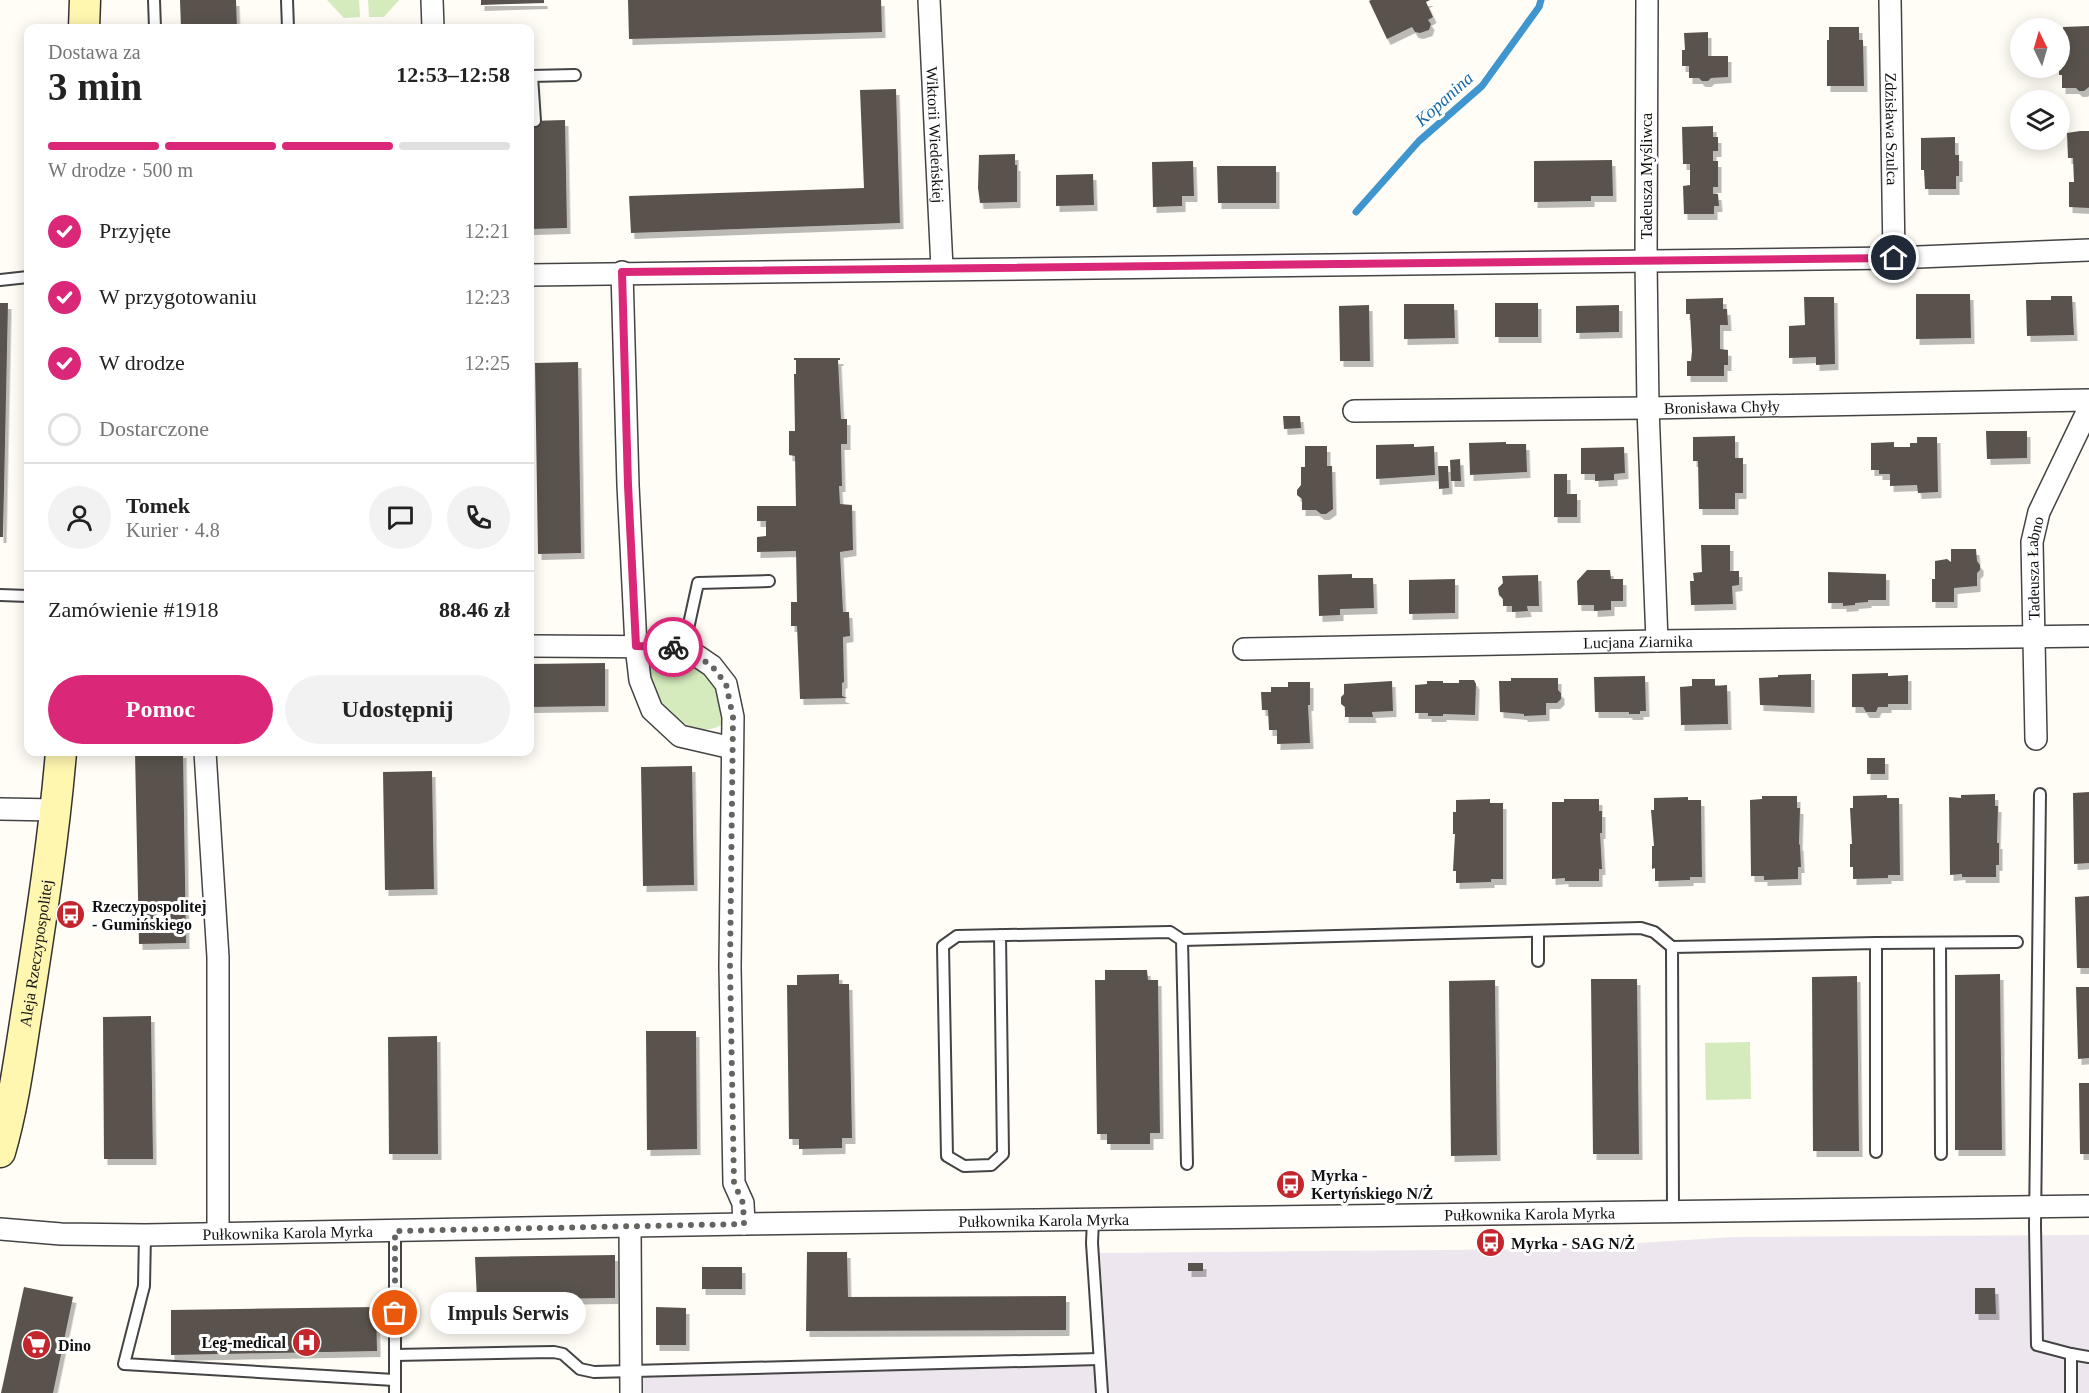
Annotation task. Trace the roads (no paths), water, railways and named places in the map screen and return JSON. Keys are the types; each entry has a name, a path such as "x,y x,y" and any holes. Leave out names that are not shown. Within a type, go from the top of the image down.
{"street":[{"path":"84,24 85,0"},
{"path":"432,0 433,24"},
{"name":"Wiktorii Wiedeńskiej","path":"929,0 942,268"},
{"name":"Tadeusza Myśliwca","path":"1647,0 1648,408 1657,641"},
{"name":"Zdzisława Szulca","path":"1890,0 1894,258"},
{"path":"534,274 1894,258 2089,250"},
{"path":"622,272 627,474 636,646 640,680 652,710 680,736 732,748"},
{"name":"Bronisława Chyły","path":"1354,411 2089,400"},
{"name":"Tadeusza Łabno","path":"2036,739 2032,542 2039,512 2089,408"},
{"name":"Lucjana Ziarnika","path":"1244,649 2089,636"},
{"path":"534,646 684,647 712,666 726,684 733,717 730,966 734,1183 743,1203 744,1224"},
{"name":"Aleja Rzeczypospolitej","path":"0,1152 16,1078 47,888 57,810 61,756"},
{"path":"205,756 218,957 218,1233"},
{"path":"0,809 57,810"},
{"name":"Pułkownika Karola Myrka","path":"0,1228 61,1234 145,1235 744,1224 2089,1206"},
{"path":"630,1227 631,1393"}],"lane":[{"path":"154,0 155,24"},
{"path":"287,0 288,24"},
{"path":"534,76 575,75"},
{"path":"534,110 535,121"},
{"path":"0,280 24,277"},
{"path":"684,647 698,583 769,581"},
{"path":"0,594 24,596"},
{"path":"2040,794 2037,1345 2089,1357"},
{"path":"1000,935 1003,1154 991,1166 964,1166 947,1156 943,946 957,936 1000,935 1170,932 1182,940 1641,928 1654,932 1672,947 2017,942"},
{"path":"1538,932 1538,961"},
{"path":"1182,940 1187,1164"},
{"path":"1940,943 1941,1154"},
{"path":"1876,944 1876,1152"},
{"path":"1672,947 1673,1211"},
{"path":"1093,1219 1092,1243 1102,1393"},
{"path":"395,1231 395,1393"},
{"path":"145,1235 144,1286 124,1364 394,1380"},
{"path":"395,1355 554,1352 563,1354 580,1369 594,1371 1099,1359"},
{"path":"2071,1354 2071,1393"}],"waterway":[{"name":"Kopanina","path":"1356,212 1419,141 1482,86 1539,7 1541,0"}],"place":[{"name":"Rzeczypospolitej - Gumińskiego","path":"71,915"},
{"name":"Myrka - Kertyńskiego N/Ż","path":"1290,1184"},
{"name":"Myrka - SAG N/Ż","path":"1490,1243"},
{"name":"Impuls Serwis","path":"395,1313"},
{"name":"Leg-medical","path":"307,1342"},
{"name":"Dino","path":"37,1345"}]}
